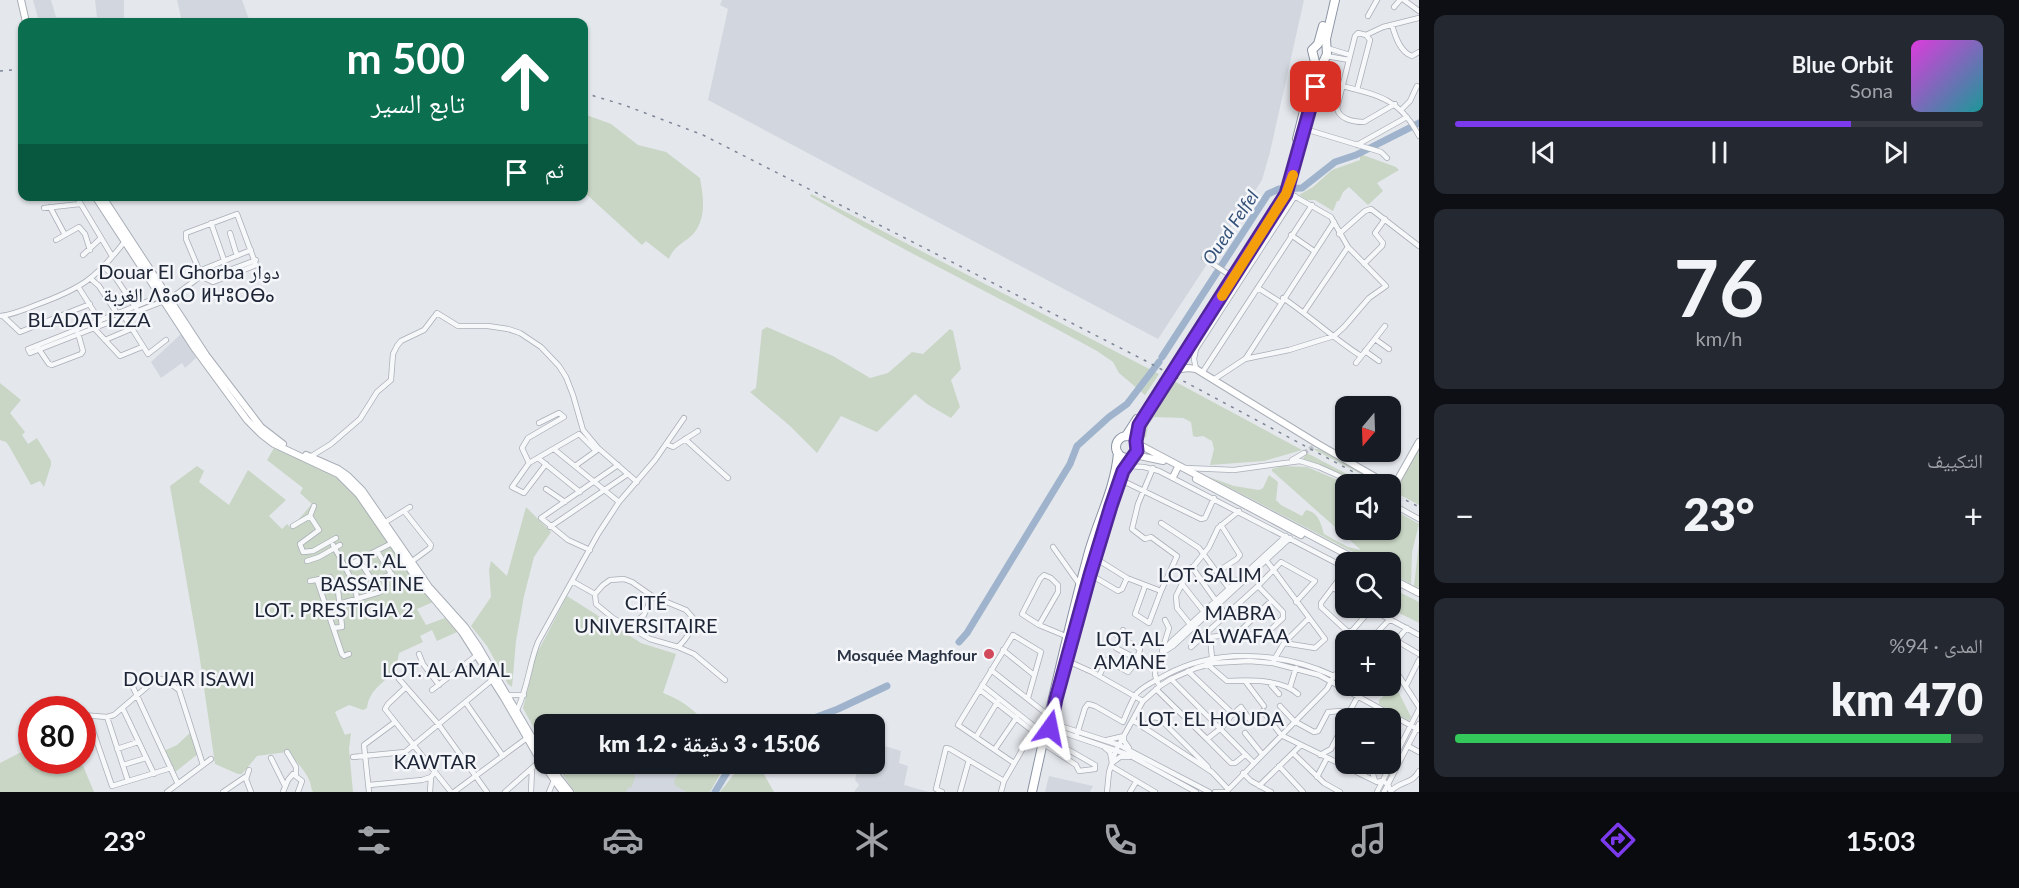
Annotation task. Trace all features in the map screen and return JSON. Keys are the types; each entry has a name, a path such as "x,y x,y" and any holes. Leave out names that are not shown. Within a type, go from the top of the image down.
{"highway":[{"path":"1034,792 1047,730 1091,556 1114,477 1118,441 1126,436 1288,191 1313,73 1322,52 1330,0"},
{"path":"1091,556 1119,479 1137,451 1142,420 1288,191 1335,0"},
{"path":"1126,436 1137,442"},
{"path":"1118,453 1125,458 1133,456"},
{"path":"1071,638 1080,585 1087,573"}],"main road":[{"path":"21,0 25,18"},
{"path":"99,201 244,416 261,434 282,448 338,469 356,482 428,588"},
{"path":"105,201 126,239"},
{"path":"204,357 261,427 279,442 319,462 353,487 392,543 428,588 465,627 517,710 534,746"},
{"path":"1175,370 1183,368 1199,371 1315,446 1377,478 1393,483 1400,478 1419,442"},
{"path":"1137,442 1335,552"},
{"path":"1133,456 1155,458 1181,468 1342,552"},
{"path":"1173,477 1181,468"},
{"path":"1401,585 1419,596"},
{"path":"1401,588 1419,596"},
{"path":"435,596 477,655 534,750"},
{"path":"550,774 564,792"},
{"path":"553,774 570,792"}],"street":[{"path":"1368,16 1377,0"},
{"path":"1394,7 1400,0"},
{"path":"1404,0 1419,11"},
{"path":"1395,104 1366,122 1344,117 1336,110 1356,34 1366,35 1419,18"},
{"path":"1392,25 1397,40 1406,54 1412,56 1419,52"},
{"path":"1357,90 1370,40 1366,35"},
{"path":"1322,52 1349,58"},
{"path":"1342,86 1383,97 1395,104 1419,136"},
{"path":"1401,110 1410,101 1417,86"},
{"path":"1359,145 1413,125 1419,118"},
{"path":"1305,129 1380,152 1387,158"},
{"path":"1199,371 1194,359 1196,350 1288,191 1330,217 1348,247 1386,286 1370,298 1334,336 1297,348 1245,359 1213,380"},
{"path":"78,201 112,256"},
{"path":"65,235 47,208 80,204"},
{"path":"1199,371 1258,288 1312,205"},
{"path":"1339,234 1365,211 1371,209 1419,246"},
{"path":"237,214 251,250 256,260 255,266 213,282 202,275 185,235 237,214"},
{"path":"1364,264 1383,245 1375,233 1385,219"},
{"path":"1245,359 1334,222"},
{"path":"211,223 224,260"},
{"path":"57,240 79,227 90,250"},
{"path":"230,233 237,255"},
{"path":"1291,236 1314,251"},
{"path":"83,255 101,238"},
{"path":"90,304 20,332 2,316 79,288 91,279 126,239"},
{"path":"1304,312 1348,247"},
{"path":"78,332 83,351 81,354 52,365 38,347 136,308 165,299 224,260 251,250"},
{"path":"1204,258 1231,276"},
{"path":"103,266 115,277 136,308"},
{"path":"91,279 99,286 148,354 166,340"},
{"path":"79,288 100,321"},
{"path":"1258,288 1304,312 1340,343 1361,356"},
{"path":"310,457 331,444 360,419 377,392 391,380 393,354 397,346 401,341 424,330 436,313 458,326 508,329 520,333 541,347 566,377 584,430 598,448 637,482"},
{"path":"92,326 120,315"},
{"path":"92,326 120,356 142,347"},
{"path":"1356,363 1384,326"},
{"path":"105,340 131,329"},
{"path":"1375,339 1389,349"},
{"path":"1365,351 1379,361"},
{"path":"530,463 522,448 528,438 564,417 559,413 539,423"},
{"path":"517,710 524,695 538,642 572,580 619,502 637,482 684,418"},
{"path":"666,444 673,447 698,431"},
{"path":"546,464 524,493 512,487 530,463 579,434 596,451 575,466"},
{"path":"685,439 728,477"},
{"path":"554,449 619,502"},
{"path":"1290,462 1304,453"},
{"path":"538,458 580,492"},
{"path":"1181,468 1234,470 1290,462 1309,463 1335,474"},
{"path":"590,550 568,540 541,518 618,465"},
{"path":"1126,466 1153,468 1173,477 1335,563"},
{"path":"1145,586 1135,614 1148,623 1177,556 1151,537 1145,539 1132,529 1138,504 1153,468"},
{"path":"550,527 628,474"},
{"path":"1119,479 1201,519 1205,518 1214,498"},
{"path":"546,489 565,502"},
{"path":"293,526 310,516 314,506"},
{"path":"384,523 410,507"},
{"path":"1401,508 1419,519"},
{"path":"1191,625 1176,604 1176,596 1192,567 1204,554 1221,525 1239,511"},
{"path":"404,512 431,545 411,561"},
{"path":"310,516 319,530 299,545 303,552 313,551 333,539 355,586 357,599"},
{"path":"1161,523 1204,554 1230,590"},
{"path":"1217,573 1240,555 1221,525"},
{"path":"1245,755 1231,763 1158,688 1156,663 1163,652 1191,625 1288,537"},
{"path":"345,567 392,543"},
{"path":"307,561 337,546"},
{"path":"1053,547 1080,585"},
{"path":"377,551 395,580"},
{"path":"1091,556 1127,579 1161,591"},
{"path":"1265,558 1308,619 1324,637 1324,641 1315,648 1284,643"},
{"path":"339,604 380,592 359,560"},
{"path":"1191,647 1209,634 1280,563 1283,562 1315,581 1296,602"},
{"path":"1192,567 1226,615"},
{"path":"1087,573 1118,591 1122,589 1127,579"},
{"path":"374,581 392,574"},
{"path":"1040,625 1059,588 1044,575 1022,612 1024,616 1040,625 1071,638"},
{"path":"333,628 342,627 338,590 330,577 313,580 342,654 346,656 349,654"},
{"path":"678,647 690,635 693,618 686,610 652,596 632,582 617,578 603,585 596,594 596,604 603,611 650,639 694,654 725,680"},
{"path":"572,580 596,594"},
{"path":"1182,584 1205,613"},
{"path":"1335,585 1320,605 1346,631 1352,631 1362,618"},
{"path":"1209,634 1261,635 1268,632 1284,615 1258,586"},
{"path":"629,627 644,615 652,596"},
{"path":"1237,634 1271,601"},
{"path":"1386,618 1419,635"},
{"path":"1274,661 1284,643 1308,619"},
{"path":"1163,652 1169,628 1165,620"},
{"path":"1380,630 1390,620"},
{"path":"1401,635 1407,628"},
{"path":"1124,630 1117,636 1116,648 1137,659"},
{"path":"1209,634 1211,662 1224,680 1290,687 1298,694"},
{"path":"1014,763 958,725 1014,635 1040,650 1041,653 1028,698"},
{"path":"1117,636 1140,649"},
{"path":"1099,676 1107,660 1128,672 1131,671 1142,641"},
{"path":"1401,644 1419,654"},
{"path":"1003,650 1034,675"},
{"path":"419,654 423,664 439,685"},
{"path":"432,690 477,655"},
{"path":"1065,660 1143,701"},
{"path":"1406,686 1419,660"},
{"path":"1274,661 1333,678"},
{"path":"1123,722 1135,696 1156,681 1184,666 1211,662 1274,661 1311,667 1333,678"},
{"path":"1107,792 1111,765 1118,747 1143,701 1171,680 1211,662"},
{"path":"1184,666 1232,715"},
{"path":"1290,687 1296,668"},
{"path":"991,670 1028,698 1047,730 1079,771 1095,769 1095,765 1047,730 1018,716"},
{"path":"1215,792 1226,791 1327,688 1333,678"},
{"path":"1384,788 1402,742 1419,708 1401,678"},
{"path":"96,716 114,715 155,680 161,679 178,690 202,765"},
{"path":"399,679 439,725 487,792"},
{"path":"353,757 402,753 415,745 492,680"},
{"path":"1171,680 1254,763"},
{"path":"1245,681 1281,735 1384,788 1415,782 1419,771"},
{"path":"1271,684 1279,694"},
{"path":"132,685 178,784"},
{"path":"405,687 385,707 452,792 527,738"},
{"path":"981,687 1033,731 1047,730 1077,734 1130,750 1209,792"},
{"path":"508,695 524,695"},
{"path":"1352,708 1358,696 1419,726 1384,788"},
{"path":"976,737 998,701"},
{"path":"466,703 503,756"},
{"path":"1077,734 1088,704 1123,722 1144,728 1212,772"},
{"path":"1280,706 1294,722 1314,732 1318,731 1328,712 1335,710"},
{"path":"1208,739 1240,707 1250,720"},
{"path":"123,709 154,774"},
{"path":"995,749 1018,716"},
{"path":"107,717 129,781"},
{"path":"1144,728 1153,717 1159,718 1212,772 1226,791"},
{"path":"369,792 364,745 395,722"},
{"path":"1001,792 1004,780 1033,731"},
{"path":"1245,733 1262,754"},
{"path":"1103,743 1124,736"},
{"path":"1124,736 1130,750"},
{"path":"1320,755 1331,749 1335,741"},
{"path":"117,749 138,742"},
{"path":"1103,743 1110,752 1111,765"},
{"path":"96,745 112,786 171,768"},
{"path":"1259,786 1301,745"},
{"path":"1408,746 1419,752"},
{"path":"1118,747 1196,792"},
{"path":"942,792 936,789 944,750 950,749 1004,780"},
{"path":"1331,749 1334,761"},
{"path":"287,752 296,766 296,774 302,781 298,792"},
{"path":"1293,753 1332,790 1340,792"},
{"path":"1111,765 1120,758 1132,757"},
{"path":"123,765 146,758"},
{"path":"271,758 284,789"},
{"path":"1317,777 1327,758"},
{"path":"169,791 211,759"},
{"path":"960,792 969,760"},
{"path":"1111,765 1155,792"},
{"path":"1279,766 1303,792"},
{"path":"505,792 534,769"},
{"path":"224,792 245,777 249,770"},
{"path":"430,792 431,777 435,772"},
{"path":"1243,773 1271,792"},
{"path":"284,789 291,775 296,774"},
{"path":"531,792 538,774"},
{"path":"1376,774 1384,788"},
{"path":"245,777 251,792"},
{"path":"369,785 431,777"},
{"path":"549,792 554,780"},
{"path":"1130,792 1136,782"}],"shaded area":[{"path":"33,0 51,0 56,17 97,17 95,0 124,0 124,18 38,18"},
{"path":"177,0 242,0 249,18 181,18"},
{"path":"722,0 1304,0 1262,180 1158,339 708,100 728,9 720,5"},
{"path":"182,333 196,358 185,368 182,363 161,378 151,362"},
{"path":"885,746 901,751 899,763 908,766 904,785 929,792 854,792 859,785 855,780 856,774 885,774"},
{"path":"627,774 691,774 710,792 621,792"},
{"path":"1049,776 1093,786 1090,792 1045,792"}],"green space":[{"path":"588,115 611,124 638,145 666,152 700,178 703,206 701,220 694,233 677,247 669,259 646,241 642,245 588,196"},
{"path":"1360,154 1399,170 1377,183 1383,191 1368,205 1349,187 1337,201 1333,211 1315,200 1307,200 1299,195 1313,187 1332,170 1360,160"},
{"path":"811,194 1159,374 1145,395 1119,373 1113,362 1097,351 881,236 810,196"},
{"path":"767,327 833,356 870,378 888,373 912,352 923,354 950,329 953,331 961,369 951,380 960,407 951,418 915,394 877,432 841,416 817,453 750,392 756,388 762,330"},
{"path":"1172,380 1302,450 1264,461 1210,465 1214,449 1212,441 1203,436 1193,436 1191,422 1183,418 1154,417 1148,425 1146,437 1141,438 1148,415"},
{"path":"0,383 21,400 10,413 25,432 22,435 28,444 37,438 51,461 44,487 40,481 31,485 9,446 0,440"},
{"path":"1419,445 1419,505 1401,495 1401,482"},
{"path":"274,448 331,474 354,491 433,602 417,609 426,625 445,618 457,632 437,641 432,630 420,636 423,642 399,653 393,671 373,693 367,708 363,710 349,705 335,712 345,735 351,733 349,749 353,792 313,792 306,774 287,752 257,756 242,774 215,764 199,653 170,486 197,466 204,471 199,482 229,505 248,470 286,500 269,516 282,529 287,524 291,528 312,504 300,493 303,488 267,460"},
{"path":"1313,449 1318,449 1335,458 1335,460"},
{"path":"1307,453 1347,474 1336,474 1302,460"},
{"path":"1338,462 1343,462 1367,474 1361,474"},
{"path":"1282,466 1307,467 1335,479 1335,527 1272,471"},
{"path":"1269,475 1278,482 1276,500 1281,505 1302,516 1306,510 1310,511 1318,519 1324,534 1348,547 1361,550 1350,540 1401,540 1401,514 1419,524 1412,552 1411,584 1401,578 1401,552 1353,552 1209,477 1234,486 1259,490 1263,488"},
{"path":"526,507 551,532 534,557 524,596 516,641 512,687 508,684 487,646 471,626 491,597 489,570 491,561 507,576"},
{"path":"1419,542 1419,588 1414,586"},
{"path":"1401,593 1419,602 1419,623 1401,614"},
{"path":"567,596 641,643 676,654 663,693 697,714 534,714 534,728 523,708 536,655"},
{"path":"1384,696 1400,696 1411,717 1409,721 1401,716 1401,708 1386,708 1379,704 1379,700"},
{"path":"191,732 199,753 174,773 164,751 177,745"},
{"path":"18,754 18,774 86,774 94,792 0,792 0,763"},
{"path":"562,774 635,774 631,788 628,787 626,792 575,792"},
{"path":"678,774 720,774 710,792 687,792 676,786 674,781"},
{"path":"734,774 764,774 774,792 720,792"}],"waterway":[{"name":"Oued Felfel","path":"1162,357 1268,194 1279,189 1302,188 1335,162 1356,155 1419,123"},
{"name":"Oued Felfel","path":"959,642 967,633 1070,464 1077,446 1127,404 1159,362"},
{"name":"Oued Felfel","path":"825,714 887,686"},
{"name":"Oued Felfel","path":"715,792 726,774"}],"tunnel":[{"path":"1304,453 1313,447"}],"railway":[{"path":"0,71 18,69"},
{"path":"588,94 624,105 703,135 1144,360 1357,474"},
{"path":"1401,498 1419,507"}],"slow traffic":[{"path":"1222,296 1286,194 1293,175"}],"place":[{"name":"Mosquée Maghfour","path":"989,654"}],"district":[{"name":"Douar El Ghorba دوار الغربة ⴷⵓⴰⵔ ⵍⵖⵓⵔⴱⴰ","path":"189,282"},
{"name":"BLADAT IZZA","path":"89,319"},
{"name":"LOT. AL BASSATINE","path":"372,572"},
{"name":"LOT. SALIM","path":"1210,574"},
{"name":"LOT. PRESTIGIA 2","path":"334,609"},
{"name":"CITÉ UNIVERSITAIRE","path":"646,614"},
{"name":"MABRA AL WAFAA","path":"1240,624"},
{"name":"LOT. AL AMANE","path":"1130,650"},
{"name":"LOT. AL AMAL","path":"446,669"},
{"name":"DOUAR ISAWI","path":"189,678"},
{"name":"LOT. EL HOUDA","path":"1211,718"},
{"name":"KAWTAR","path":"435,761"}],"route":[{"path":"1050,728 1095,558 1119,479 1137,451 1139,425 1286,194 1316,87"}]}
